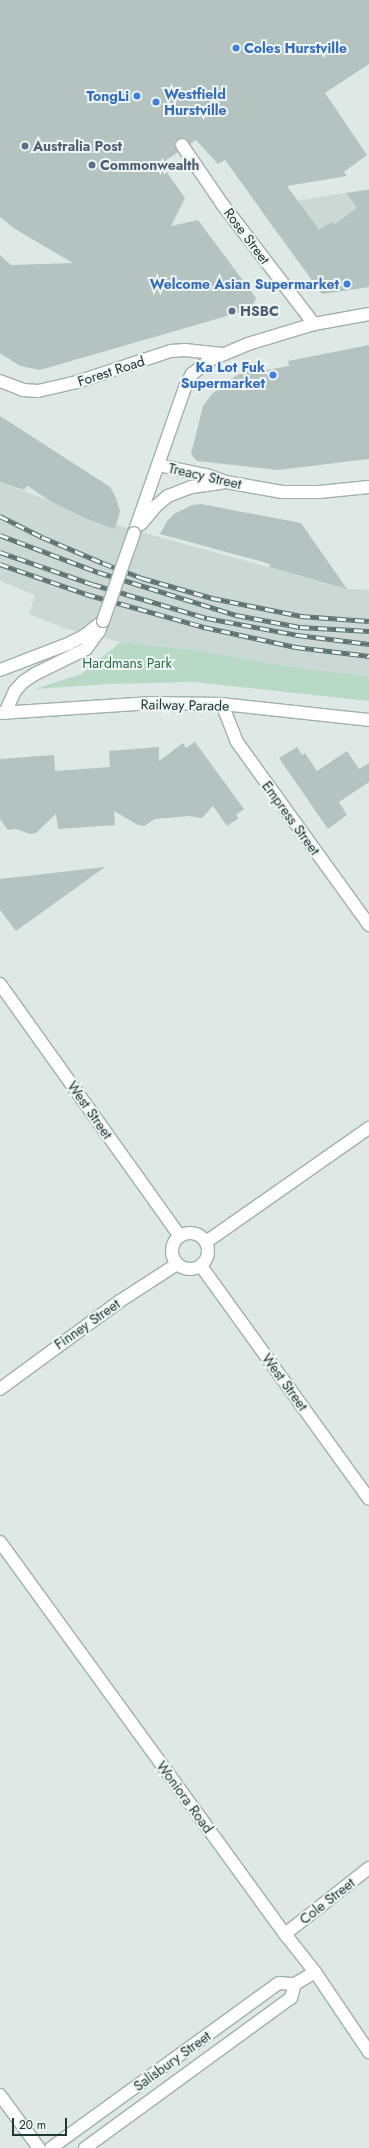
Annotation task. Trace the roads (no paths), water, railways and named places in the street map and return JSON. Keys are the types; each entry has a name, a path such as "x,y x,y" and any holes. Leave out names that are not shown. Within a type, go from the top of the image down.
{"street":[{"name":"Rose Street","path":"182,145 224,205 314,324"},
{"name":"Forest Road","path":"158,465 185,387 192,374 202,365 222,354 248,344 314,324 369,314"},
{"name":"Forest Road","path":"0,381 22,390 38,390 78,382 171,351 185,350 222,354"},
{"name":"Treacy Street","path":"2,713 15,691 23,682 35,674 86,648 96,636 103,621 158,465 206,475 226,482 300,493 369,487"},
{"path":"134,533 156,506 168,496 192,487 226,482"},
{"path":"0,670 68,644 84,636 103,621"},
{"name":"Railway Parade","path":"2,713 152,704 222,704 369,720"},
{"name":"Empress Street","path":"222,704 237,742 369,925"},
{"name":"West Street","path":"0,984 180,1236"},
{"path":"206,1242 369,1128"},
{"path":"194,1234 200,1236 206,1242 208,1255 201,1266 188,1270 177,1264 172,1252 173,1245 180,1236 194,1234"},
{"name":"Finney Street","path":"0,1389 89,1323 177,1264"},
{"name":"West Street","path":"201,1266 369,1499"},
{"name":"Woniora Road","path":"0,1542 285,1934 315,1972 369,2052"},
{"name":"Cole Street","path":"285,1934 369,1868"},
{"name":"Salisbury Street","path":"51,2148 279,1983 295,1984 315,1972"},
{"name":"Salisbury Street","path":"85,2148 291,1998 295,1984"},
{"path":"0,2095 39,2148"}],"railway":[{"path":"0,516 42,537 103,563 142,578 212,598 301,616 369,621"},
{"path":"0,535 98,572 236,615 300,627 369,631"},
{"path":"0,552 92,584 207,618 298,635 369,644"},
{"path":"0,564 86,594 204,627 296,647 369,656"}],"place":[{"name":"Coles Hurstville","path":"236,48"},
{"name":"TongLi","path":"137,96"},
{"name":"Westfield Hurstville","path":"156,102"},
{"name":"Australia Post","path":"25,146"},
{"name":"Commonwealth","path":"92,165"},
{"name":"Welcome Asian Supermarket","path":"347,284"},
{"name":"HSBC","path":"232,311"},
{"name":"Ka Lot Fuk Supermarket","path":"273,375"}],"park label":[{"name":"Hardmans Park","path":"127,663"}]}
